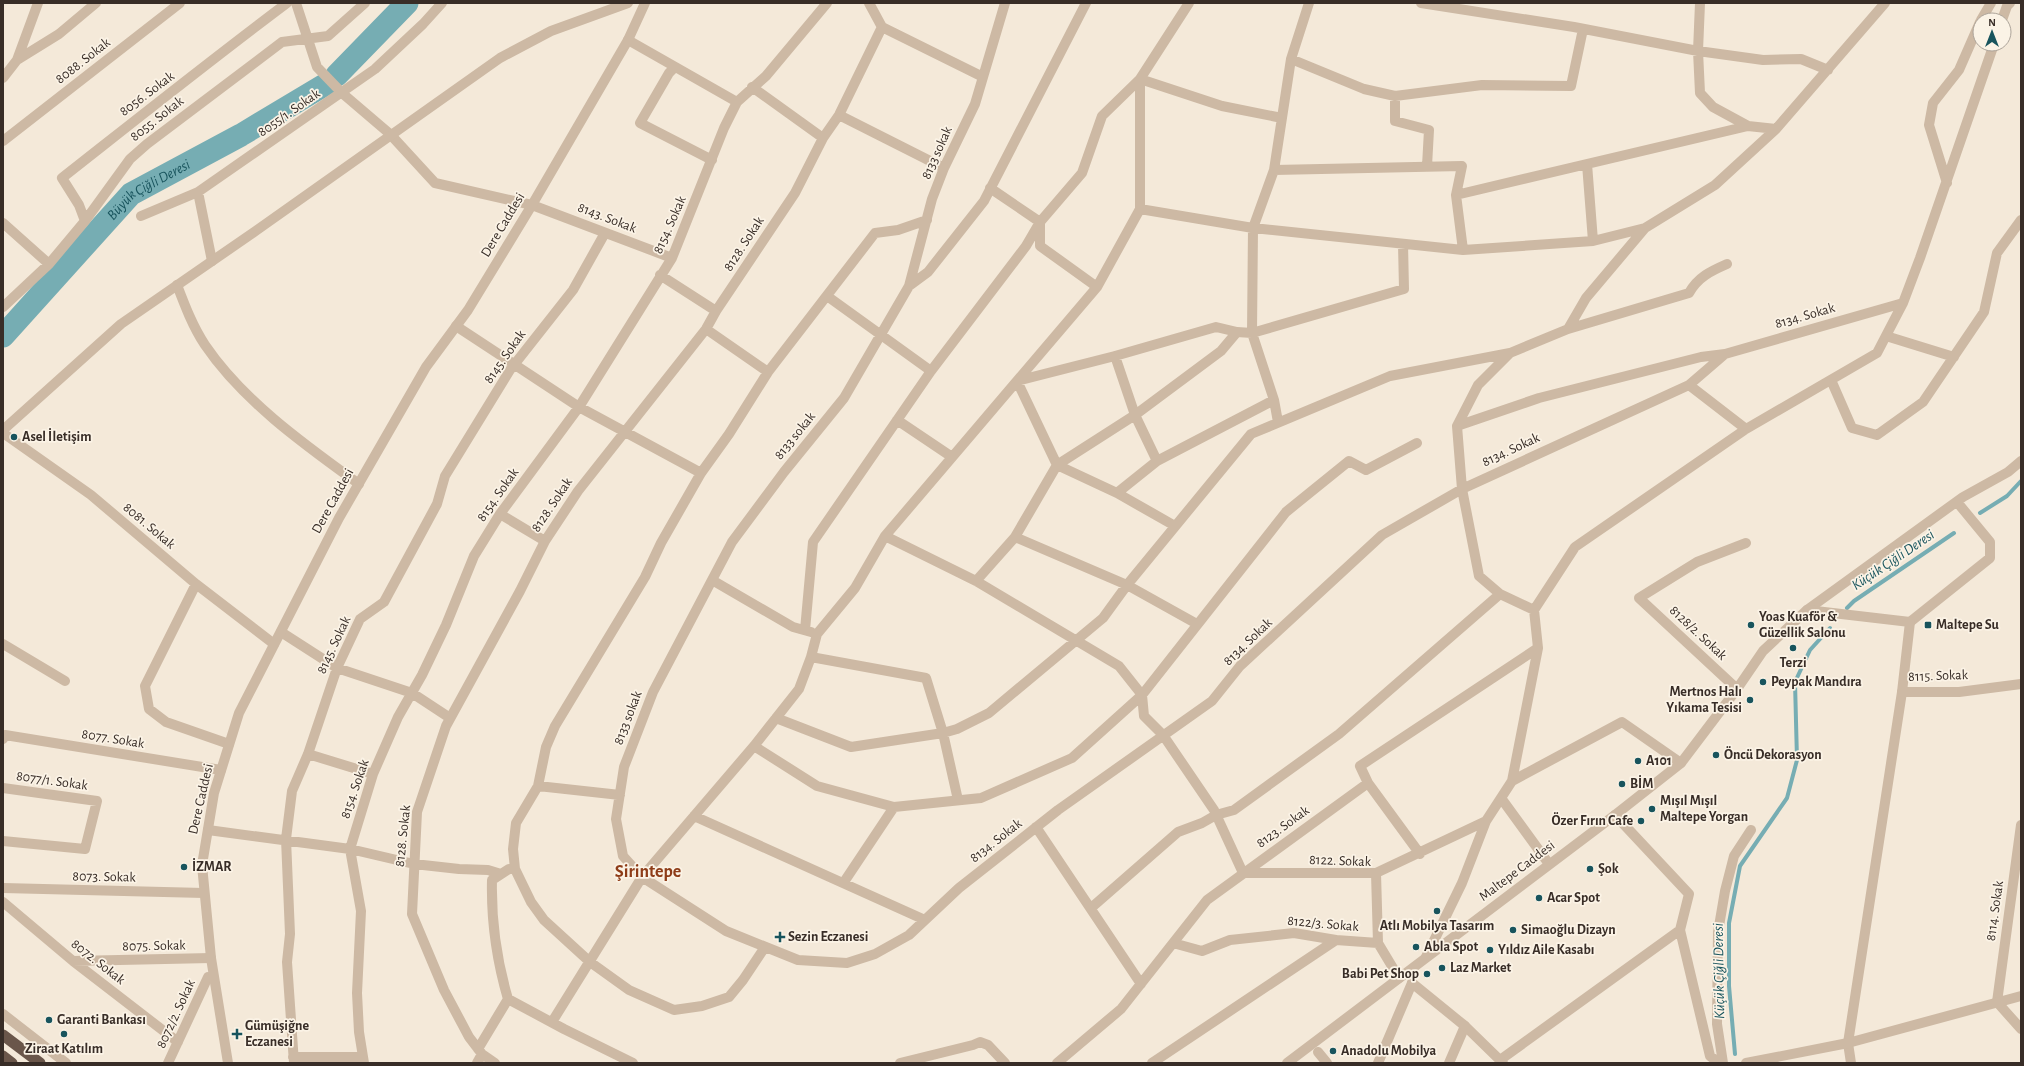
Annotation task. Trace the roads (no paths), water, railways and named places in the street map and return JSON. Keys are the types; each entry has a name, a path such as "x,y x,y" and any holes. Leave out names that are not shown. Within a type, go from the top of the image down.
{"highway":[{"path":"3,1035 40,1063"},
{"path":"3,1056 12,1063"}],"street":[{"path":"3,78 17,60 38,3"},
{"path":"17,60 59,34 96,3"},
{"name":"8088. Sokak","path":"3,141 180,3"},
{"name":"8056. Sokak","path":"85,221 79,205 62,178 181,86 220,53 287,3"},
{"name":"8143. Sokak","path":"296,3 317,67 340,92 390,134 435,183 532,205 672,258"},
{"name":"8055. Sokak","path":"3,307 49,264 85,221 130,159 147,144 282,42 328,36 364,3"},
{"name":"8055/1. Sokak","path":"141,216 198,192 374,69 423,24 442,3"},
{"path":"3,430 121,324 500,58 552,31 628,3"},
{"name":"Dere Caddesi","path":"228,1063 211,958 202,865 214,793 239,713 358,484 426,367 468,310 532,205 628,40 645,3"},
{"name":"8154. Sokak","path":"364,1060 356,993 361,911 350,849 373,774 398,717 412,693 442,632 474,556 500,514 579,408 613,355 660,275 672,258 724,128 737,102 766,76 827,3"},
{"path":"869,3 882,27 983,77"},
{"name":"8133 sokak","path":"642,877 623,856 616,819 624,767 653,692 732,542 784,472 844,398 882,335 909,286 932,199 944,168 975,104 1005,3"},
{"path":"909,286 928,272 984,201 1086,3"},
{"path":"805,630 813,542 931,371 1026,246 1040,222 1082,173 1102,116 1140,79 1189,3"},
{"path":"1278,422 1274,400 1252,333 1253,228 1274,170 1291,58 1309,3"},
{"path":"1421,3 1583,29 1698,51 1763,60 1801,59 1828,70"},
{"path":"1700,3 1698,51 1700,93 1713,107 1748,126"},
{"path":"1568,330 1586,298 1646,228 1715,185 1776,129 1885,3"},
{"path":"1986,12 1991,3"},
{"path":"2005,12 2010,3"},
{"name":"8128. Sokak","path":"495,1063 479,1055 444,990 412,914 416,812 446,726 520,591 545,541 578,491 706,330 716,311 795,192 823,138 839,115 882,27"},
{"path":"1291,58 1364,89 1395,96 1482,85 1571,86 1583,29"},
{"path":"1947,183 1929,125 1933,103 1958,70 1972,39"},
{"path":"628,40 737,102"},
{"path":"1426,957 1462,883 1486,821 1512,781 1538,648 1534,610 1575,547 1746,429 1877,353 1903,303 1947,183 1991,52"},
{"path":"675,67 669,72 640,123 712,160"},
{"path":"1140,79 1222,106 1282,118"},
{"path":"552,1022 642,877 754,746 799,689 811,657 817,634 856,588 885,536 1097,287 1140,209 1140,79"},
{"path":"752,87 823,138"},
{"path":"1395,96 1395,121 1429,130 1427,166"},
{"path":"839,115 944,168"},
{"path":"1456,195 1748,126 1776,129"},
{"path":"1586,164 1593,241"},
{"path":"1274,170 1462,166 1456,195 1463,250"},
{"path":"990,188 1040,222"},
{"path":"198,192 212,261"},
{"path":"1140,209 1253,228 1463,250 1593,241 1646,228"},
{"path":"765,947 743,980 729,997 702,1006 674,1010 629,990 590,962 544,920 531,902 515,869 513,849 516,823 538,786 546,747 555,726 645,577 661,543 701,473 729,434 768,372 876,233 898,230 927,220"},
{"path":"1831,380 1852,428 1877,435 1923,402 1984,312 1996,252 2021,220"},
{"path":"1040,222 1040,246 1097,287"},
{"path":"3,223 49,264"},
{"name":"8145. Sokak","path":"294,1060 287,962 290,934 286,839 292,791 308,754 337,668 360,619 384,602 437,504 446,476 515,364 573,290 605,233"},
{"path":"1017,381 1115,356 1216,327 1237,332 1252,333 1404,288 1403,244"},
{"path":"776,718 851,747 943,734 957,729 989,713 1103,618 1174,526 1251,434 1390,376 1510,353 1568,330 1689,293 1693,285 1705,274 1727,264"},
{"path":"660,275 716,311"},
{"path":"177,285 188,315 205,345 236,385 286,428 358,484"},
{"path":"827,296 931,371"},
{"name":"8134. Sokak","path":"642,877 726,931 798,960 847,963 875,954 909,935 959,888 1036,827 1212,701 1240,666 1382,535 1462,489 1689,385 1725,354 1903,303"},
{"path":"456,326 579,408 625,431 701,473"},
{"path":"706,330 768,372"},
{"path":"976,581 1015,537 1057,465 1135,415 1221,351 1237,332"},
{"path":"1886,336 1954,357"},
{"path":"1510,353 1478,385 1457,426 1462,489 1479,576 1500,594 1534,610"},
{"path":"1457,426 1539,398 1701,357 1725,354"},
{"path":"1115,356 1135,415 1157,461"},
{"path":"1017,381 1057,465 1117,493 1174,526"},
{"path":"1689,385 1746,429"},
{"path":"1117,493 1157,461 1274,400"},
{"path":"898,420 952,457"},
{"name":"8081. Sokak","path":"3,433 91,495 196,584 274,644"},
{"path":"754,746 816,786 894,807 981,798 1072,758 1142,695 1286,512 1349,461 1366,470 1417,443"},
{"name":"Maltepe Caddesi","path":"1287,1063 1548,864 1615,815 1681,763 1737,689 1763,651 1807,610 1957,502 2008,472 2021,461"},
{"path":"1807,610 1910,622 1990,558 1990,542 1957,502"},
{"path":"500,514 545,541"},
{"path":"885,536 976,581 1074,641 1119,666 1142,695 1144,716 1163,735 1216,815 1243,873"},
{"path":"1015,537 1127,585 1197,624"},
{"name":"8128/2. Sokak","path":"1737,689 1639,598 1697,562 1746,543"},
{"path":"712,580 793,627 817,634"},
{"path":"196,584 145,686 149,709 166,722 229,744"},
{"path":"1091,908 1178,832 1202,823 1216,815 1234,810 1339,734 1500,594"},
{"name":"8115. Sokak","path":"1910,622 1902,692 1959,692 2021,684"},
{"path":"281,632 337,668 412,693 450,718"},
{"path":"3,644 65,681"},
{"path":"1420,854 1368,783 1360,766 1538,648"},
{"path":"811,657 926,678 943,734 958,800"},
{"path":"1851,1063 1848,1043 1902,692"},
{"path":"1512,781 1622,722 1681,763"},
{"name":"8077. Sokak","path":"3,738 5,735 221,770"},
{"path":"308,754 373,774"},
{"name":"8123. Sokak","path":"1057,1063 1121,1009 1207,900 1368,783"},
{"path":"538,786 620,795"},
{"name":"8077/1. Sokak","path":"3,788 97,801 86,849 3,841"},
{"path":"1501,798 1548,864"},
{"path":"844,882 894,807"},
{"path":"1615,815 1689,894 1680,930 1710,1056 1719,1063"},
{"path":"694,816 844,882 925,920"},
{"path":"1376,873 1420,854 1486,821"},
{"name":"8114. Sokak","path":"1997,1002 2021,824"},
{"path":"1036,827 1140,984"},
{"path":"208,830 286,839 350,849 414,864 459,869 488,870 501,874"},
{"path":"1723,1063 1717,1024 1718,932 1725,891 1734,856 1751,830"},
{"path":"479,1055 508,999 498,966 491,913 492,880 509,869 515,869"},
{"name":"8122. Sokak","path":"1243,873 1376,873 1378,943 1399,978"},
{"name":"8073. Sokak","path":"3,888 204,893"},
{"name":"8072. Sokak","path":"4,905 178,1042"},
{"path":"1378,1063 1412,983 1465,1026 1502,1062 1680,930"},
{"name":"8122/3. Sokak","path":"1173,943 1202,951 1230,940 1294,933 1336,940 1378,943"},
{"path":"1152,1063 1336,940"},
{"name":"8075. Sokak","path":"74,961 211,958"},
{"name":"8072/2. Sokak","path":"168,1063 208,977"},
{"path":"1746,1063 1848,1043 2021,996"},
{"path":"508,999 633,1063"},
{"path":"1997,1002 2021,1029"},
{"path":"3,1014 66,1063"},
{"path":"1449,1063 1465,1026"},
{"path":"900,1063 980,1042 988,1045 1005,1063"},
{"path":"1318,1052 1327,1063"},
{"path":"294,1060 364,1060"}],"waterway":[{"name":"Büyük Çiğli Deresi","path":"337,75 407,3"},
{"name":"Büyük Çiğli Deresi","path":"3,336 131,194 241,135 326,84"},
{"name":"Küçük Çiğli Deresi","path":"1980,513 2007,496 2021,481"},
{"name":"Küçük Çiğli Deresi","path":"1847,608 1854,601 1954,533"},
{"name":"Küçük Çiğli Deresi","path":"1735,1054 1729,986 1729,923 1740,866 1787,798 1797,760 1795,682 1810,650 1830,628"}],"place":[{"name":"Asel İletişim","path":"14,437"},
{"name":"Yoas Kuaför & Güzellik Salonu","path":"1751,625"},
{"name":"Maltepe Su","path":"1928,625"},
{"name":"Terzi","path":"1793,648"},
{"name":"Peypak Mandıra","path":"1763,682"},
{"name":"Mertnos Halı Yıkama Tesisi","path":"1750,700"},
{"name":"Öncü Dekorasyon","path":"1716,755"},
{"name":"A101","path":"1638,761"},
{"name":"BİM","path":"1622,784"},
{"name":"Mışıl Mışıl Maltepe Yorgan","path":"1652,809"},
{"name":"Özer Fırın Cafe","path":"1641,821"},
{"name":"İZMAR","path":"184,867"},
{"name":"Şok","path":"1590,869"},
{"name":"Acar Spot","path":"1539,898"},
{"name":"Atlı Mobilya Tasarım","path":"1437,911"},
{"name":"Simaoğlu Dizayn","path":"1513,930"},
{"name":"Sezin Eczanesi","path":"780,937"},
{"name":"Abla Spot","path":"1416,947"},
{"name":"Yıldız Aile Kasabı","path":"1490,950"},
{"name":"Laz Market","path":"1442,968"},
{"name":"Babi Pet Shop","path":"1427,974"},
{"name":"Garanti Bankası","path":"49,1020"},
{"name":"Ziraat Katılım","path":"64,1034"},
{"name":"Gümüşiğne Eczanesi","path":"237,1034"},
{"name":"Anadolu Mobilya","path":"1333,1051"}],"district":[{"name":"Şirintepe","path":"648,872"}]}
